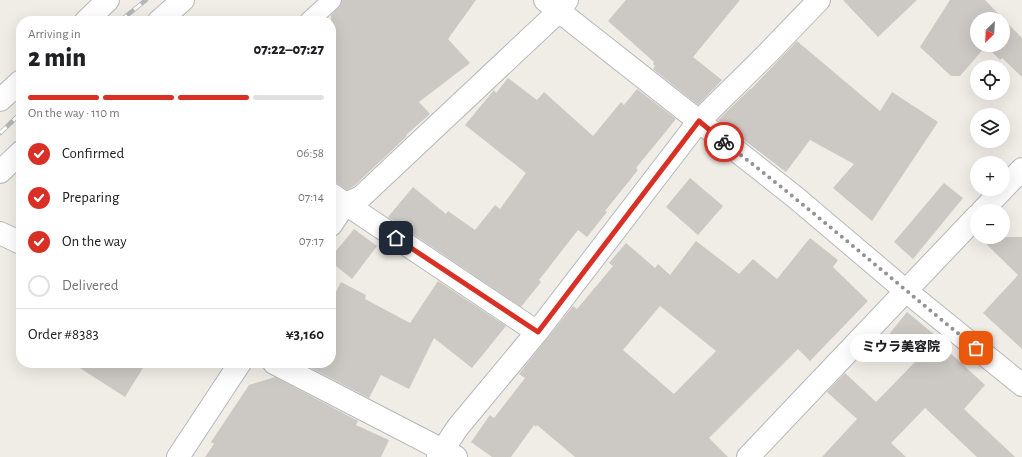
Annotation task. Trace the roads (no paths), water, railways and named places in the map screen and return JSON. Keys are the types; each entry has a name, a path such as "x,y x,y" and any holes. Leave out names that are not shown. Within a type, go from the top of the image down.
{"street":[{"path":"91,16 108,0"},
{"path":"165,16 183,0"},
{"path":"314,16 332,0"},
{"path":"283,368 446,454 458,428 538,332 699,121 819,0"},
{"path":"338,199 361,197 557,4 699,121 795,197 906,291 1022,385"},
{"path":"0,100 16,86"},
{"path":"0,172 16,157"},
{"path":"989,204 1022,169"},
{"path":"338,199 538,332"},
{"path":"748,457 970,223"},
{"path":"0,233 16,241"},
{"path":"178,457 237,368"}],"railway":[{"path":"126,16 146,0"},
{"path":"0,133 16,118"}],"place":[{"name":"ミウラ美容院","path":"976,348"}]}
